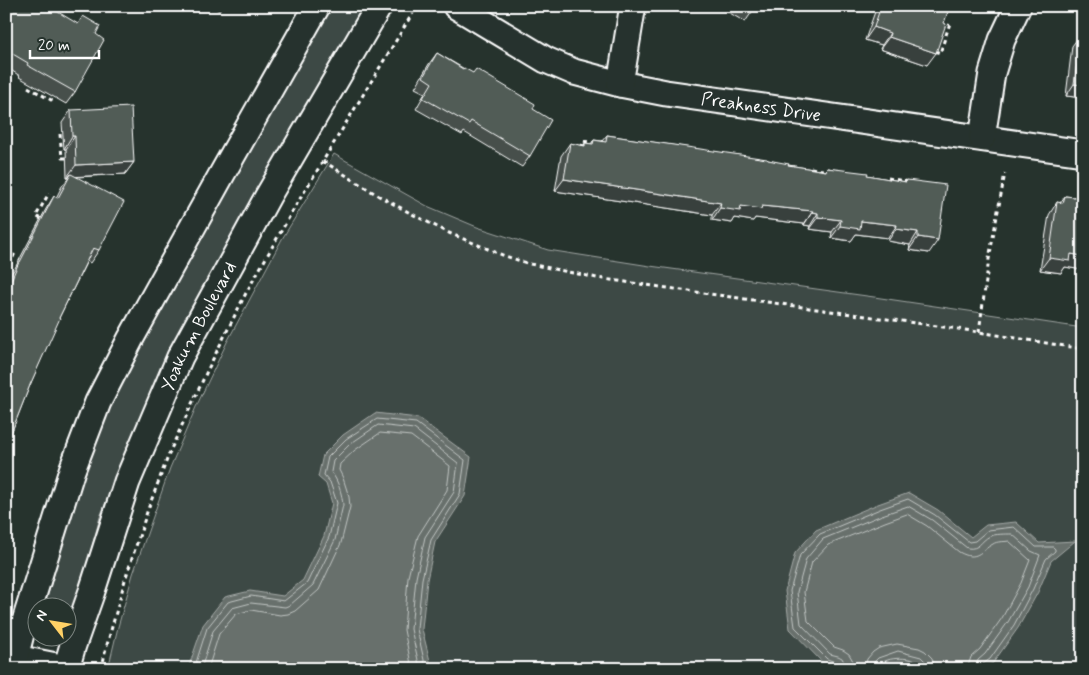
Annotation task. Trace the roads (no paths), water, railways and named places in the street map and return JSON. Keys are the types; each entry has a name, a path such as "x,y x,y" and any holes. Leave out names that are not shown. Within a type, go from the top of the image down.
{"street":[{"path":"66,669 11,661 72,470 98,402 145,312 316,6"},
{"name":"Yoakum Boulevard","path":"66,669 127,482 180,357 268,196 379,6"},
{"name":"Preakness Drive","path":"456,6 546,60 574,72 620,84 666,93 1083,153"},
{"path":"620,84 633,6"},
{"path":"982,138 992,73 1002,40 1018,6"}],"water":[{"path":"375,413 418,418 471,457 465,496 435,542 427,580 422,629 432,669 190,669 189,666 203,625 225,597 250,591 283,596 303,580 324,536 332,503 326,484 318,477 323,455 343,435"},
{"path":"909,493 938,510 971,537 986,525 1016,522 1039,543 1075,541 1051,561 1038,592 1018,628 993,663 984,669 920,669 898,662 877,669 844,669 824,664 790,629 785,591 795,553 816,530"}]}
